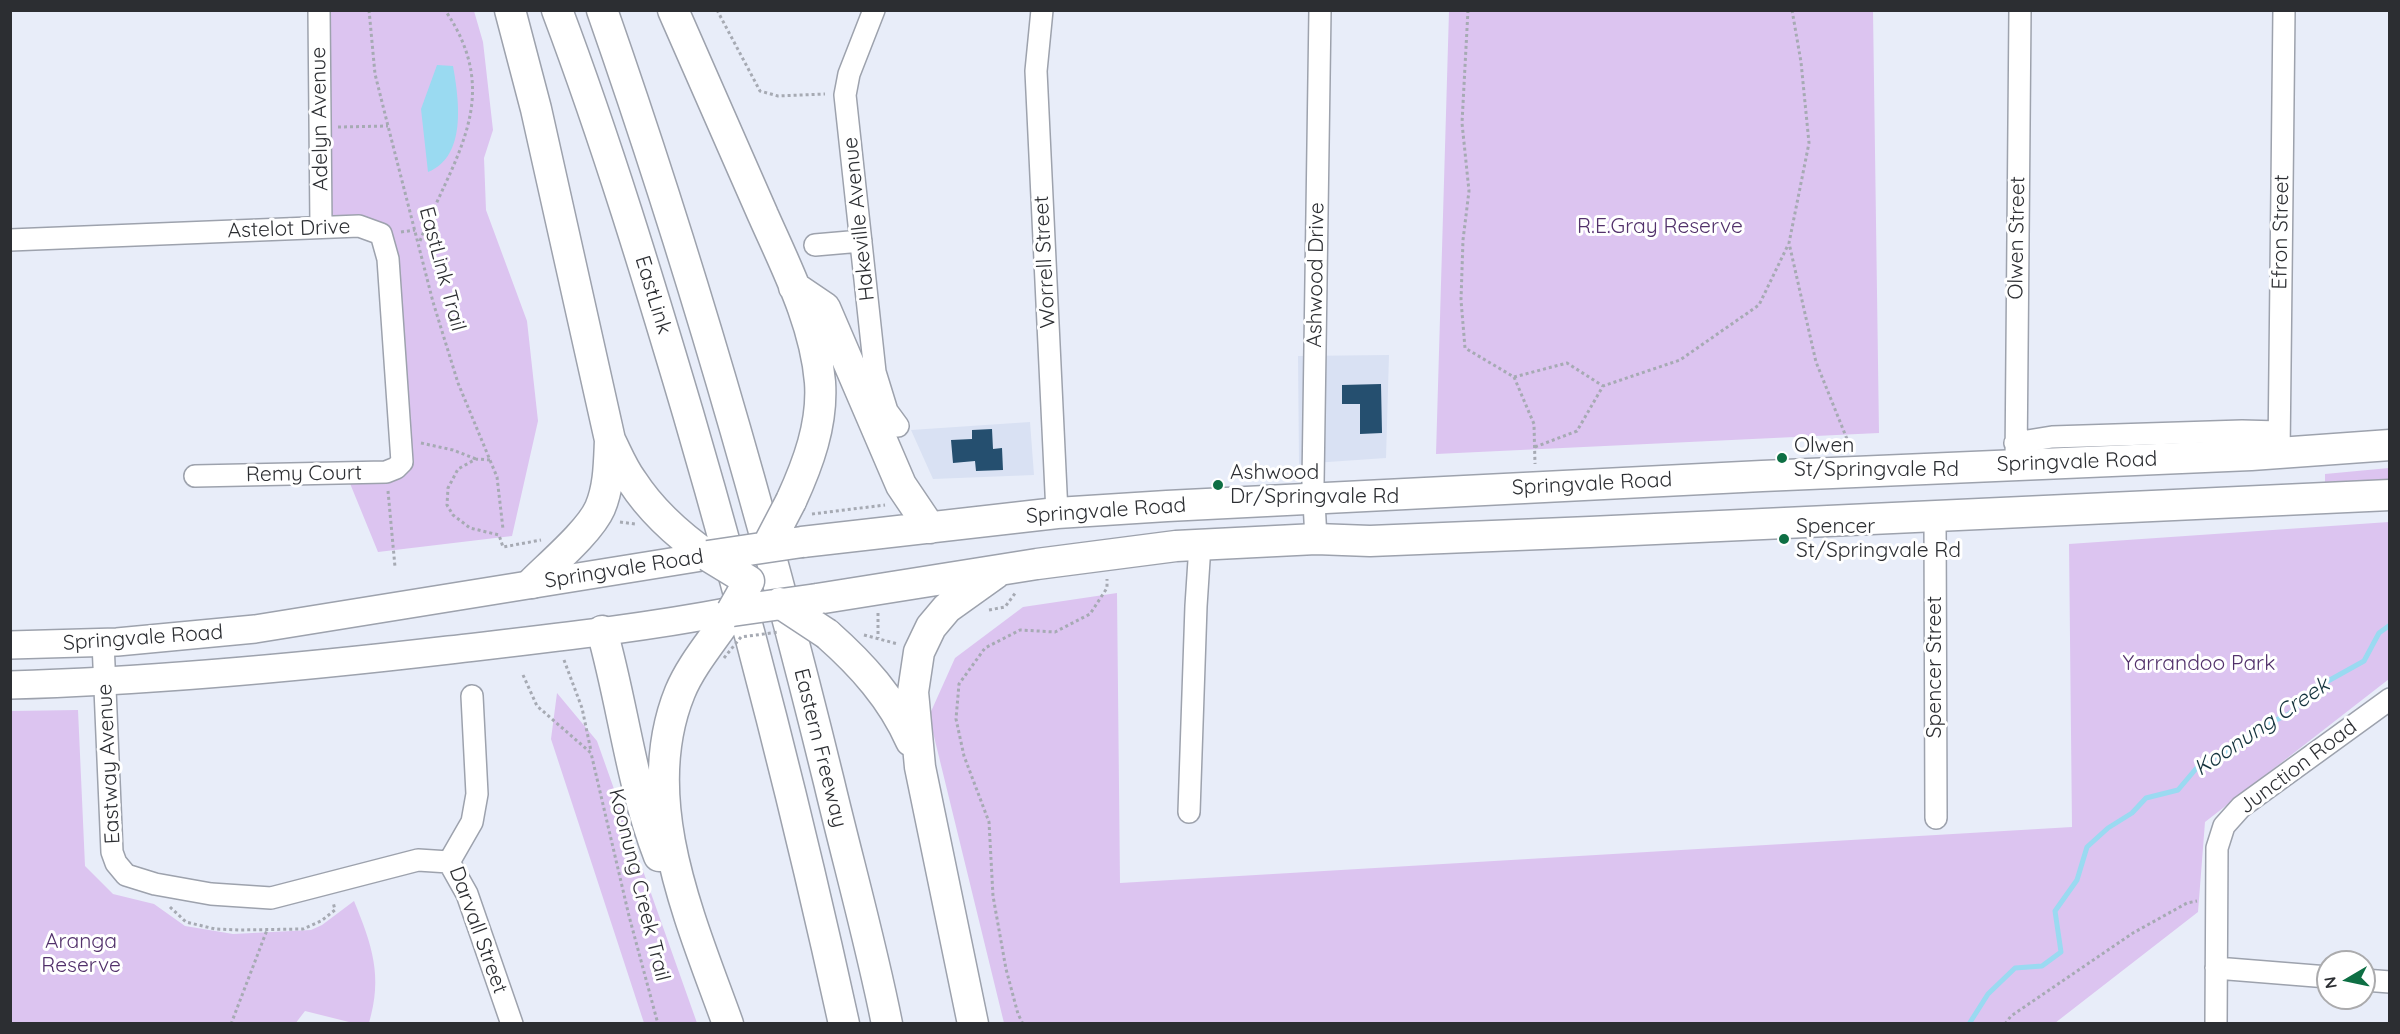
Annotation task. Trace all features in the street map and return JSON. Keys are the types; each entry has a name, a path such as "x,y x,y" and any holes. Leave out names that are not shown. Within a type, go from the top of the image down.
{"highway":[{"path":"510,10 536,109 610,440 630,479 646,501 663,521 699,553 729,614"},
{"name":"EastLink","path":"557,10 636,241 729,614"},
{"name":"EastLink","path":"602,10 677,229 749,474"},
{"path":"673,10 794,287 815,343 820,385 817,429 806,469 800,519 767,547 729,614 693,666 672,713 663,754 666,805 675,861 697,938 728,1023"},
{"path":"794,287 825,308 901,485 930,528"},
{"path":"532,583 579,537 600,510 607,479 610,440"},
{"name":"Springvale Road","path":"699,553 767,547 800,519 930,528 1057,513 2015,454 2279,443 2390,445"},
{"name":"Eastern Freeway","path":"749,474 801,672 887,1023"},
{"name":"Springvale Road","path":"729,614 782,617 817,598 1132,551 1200,545 1316,539 1370,541 2390,495"},
{"path":"973,1023 920,767 913,692 919,652 931,627 939,616 1001,570"},
{"name":"Eastern Freeway","path":"729,614 793,802 844,1023"},
{"path":"782,617 827,634 861,665 890,702 910,740 920,767"},
{"path":"602,631 645,814 658,854 697,938"}],"main road":[{"name":"Springvale Road","path":"10,645 104,642 212,634 532,583 699,553"},
{"name":"Springvale Road","path":"10,685 105,682 316,665 560,637 729,614"}],"street":[{"name":"Adelyn Avenue","path":"319,10 321,227"},
{"name":"Hakeville Avenue","path":"874,10 849,74 854,94 861,241 875,372 887,411 898,426"},
{"name":"Worrell Street","path":"1042,10 1035,71 1057,513"},
{"name":"Ashwood Drive","path":"1316,539 1314,498 1320,10"},
{"name":"Olwen Street","path":"2015,454 2020,10"},
{"name":"Efron Street","path":"2279,443 2284,10"},
{"name":"Astelot Drive","path":"10,240 321,227 359,226 372,229 381,234 385,244 403,453"},
{"path":"815,245 861,241"},
{"name":"Remy Court","path":"195,476 386,472 396,468 402,462 403,453"},
{"name":"Spencer Street","path":"1935,516 1936,818"},
{"path":"1190,812 1200,545"},
{"name":"Eastway Avenue","path":"104,642 112,852 116,863 126,875 154,884 211,894 272,898 418,860 449,862"},
{"name":"Darvall Street","path":"472,696 477,794 472,822 449,862 467,894 512,1023"},
{"name":"Junction Road","path":"2216,1023 2217,848 2224,826 2241,807 2390,699"},
{"path":"2216,968 2316,976"}],"path":[{"name":"EastLink Trail","path":"369,10 375,74 433,302 458,382 497,477 503,529"},
{"path":"419,243 466,136 472,116 472,75 466,51 445,10"},
{"path":"717,10 760,91 778,96 854,94"},
{"path":"1468,10 1462,123 1469,191 1463,240 1461,300 1465,348 1514,377 1534,424 1535,464"},
{"path":"1534,447 1577,431 1603,386 1680,360 1759,305 1789,243 1809,143 1801,62 1792,10"},
{"path":"320,128 388,126"},
{"path":"1789,243 1816,362 1851,448"},
{"path":"1514,377 1567,363 1603,386"},
{"path":"403,453 422,455 420,442 476,459 490,460"},
{"path":"476,459 458,469 448,488 447,505 453,515 470,528 499,535 503,547 545,538"},
{"path":"386,472 395,567"},
{"path":"800,519 889,504"},
{"path":"1023,1023 1018,1014 1006,969 993,896 989,822 964,756 957,719 959,684 985,648 1020,630 1054,632 1090,614 1107,588"},
{"path":"729,614 741,637 782,617"},
{"name":"Koonung Creek Trail","path":"560,637 563,657 582,708 629,916 658,1023"},
{"path":"523,675 537,706 591,753"},
{"path":"2005,1023 2011,1016 2133,933 2187,903 2216,896"},
{"path":"231,1023 267,930"}],"shaded area":[{"path":"1389,355 1386,458 1299,464 1298,356"},
{"path":"1030,422 1034,475 933,479 911,430"}],"green space":[{"path":"328,11 474,11 483,42 493,130 484,158 486,210 527,321 538,421 512,536 378,552 349,481 400,478 386,228 327,220"},
{"name":"R.E.Gray Reserve","path":"1449,11 1873,11 1879,433 1436,454"},
{"path":"2389,468 2389,480 2325,482 2325,474"},
{"name":"Yarrandoo Park","path":"2389,522 2389,679 2205,822 2198,912 2055,1023 1004,1023 929,716 955,658 1023,607 1117,593 1120,883 2072,827 2069,544"},
{"path":"557,693 597,741 697,1023 644,1023 551,739"},
{"name":"Aranga Reserve","path":"78,710 85,866 113,894 154,904 185,926 233,934 311,930 322,925 354,901 374,961 375,990 369,1023 353,1023 305,1011 295,1024 11,1023 11,711"}],"water":[{"path":"437,65 453,66 458,110 457,126 455,140 449,153 441,164 428,172 421,109"}],"building":[{"path":"1381,384 1382,433 1360,434 1360,404 1342,404 1342,385"},
{"path":"992,429 993,449 1002,448 1003,470 976,471 975,461 953,463 951,440 972,439 972,430"}],"waterway":[{"name":"Koonung Creek","path":"1969,1024 1988,994 2015,968 2042,966 2061,952 2055,911 2077,880 2087,847 2108,828 2132,813 2146,798 2178,790 2200,764 2236,747 2263,726 2289,714 2319,686 2364,661 2379,633 2390,625"}],"place":[{"name":"Olwen St/Springvale Rd","path":"1782,458"},
{"name":"Ashwood Dr/Springvale Rd","path":"1218,485"},
{"name":"Spencer St/Springvale Rd","path":"1784,539"}]}
